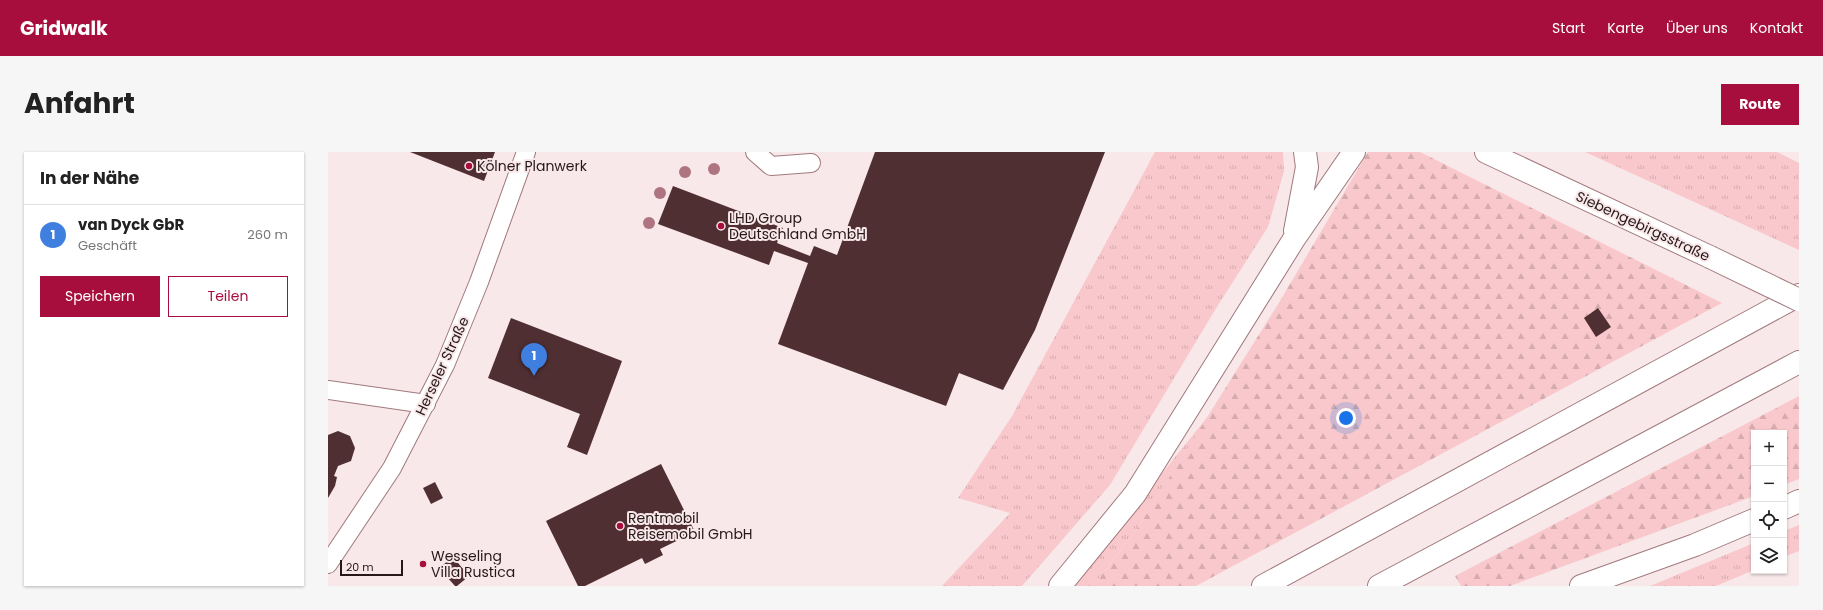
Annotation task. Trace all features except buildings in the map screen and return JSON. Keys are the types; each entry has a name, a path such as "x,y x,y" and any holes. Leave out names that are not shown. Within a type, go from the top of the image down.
{"main road":[{"path":"1294,239 1307,167 1305,152"},
{"path":"1060,586 1135,494 1294,239 1354,152"},
{"name":"Siebengebirgsstraße","path":"1486,152 1799,300"},
{"path":"1263,586 1799,295"},
{"path":"1379,586 1799,362"},
{"path":"1787,507 1799,501"},
{"path":"1581,586 1695,545 1751,521"}],"street":[{"name":"Herseler Straße","path":"328,564 392,468 445,365 479,282 526,152"},
{"path":"755,152 771,166 811,163"},
{"path":"328,390 426,404"}],"green space":[{"path":"1155,152 1283,152 1284,171 1268,227 1215,310 1110,485 1022,586 942,586 1010,513 958,498 1012,416"},
{"path":"1368,152 1420,152 1722,303 1196,586 1093,586 1137,529 1280,301"},
{"path":"1585,152 1777,152 1799,163 1799,250"},
{"path":"1799,396 1799,479 1787,484 1787,430 1751,430 1751,497 1510,586 1461,586 1455,576"},
{"path":"1209,415 1137,529 1093,586 1071,586"},
{"path":"1799,525 1799,551 1787,556 1787,538 1787,530"},
{"path":"1751,544 1751,571 1716,586 1650,586"}],"place":[{"name":"Kölner Planwerk","path":"469,166"},
{"name":"LHD Group Deutschland GmbH","path":"721,226"},
{"name":"van Dyck GbR","path":"534,376"},
{"name":"Rentmobil Reisemobil GmbH","path":"620,526"},
{"name":"Wesseling Villa Rustica","path":"423,564"}]}
